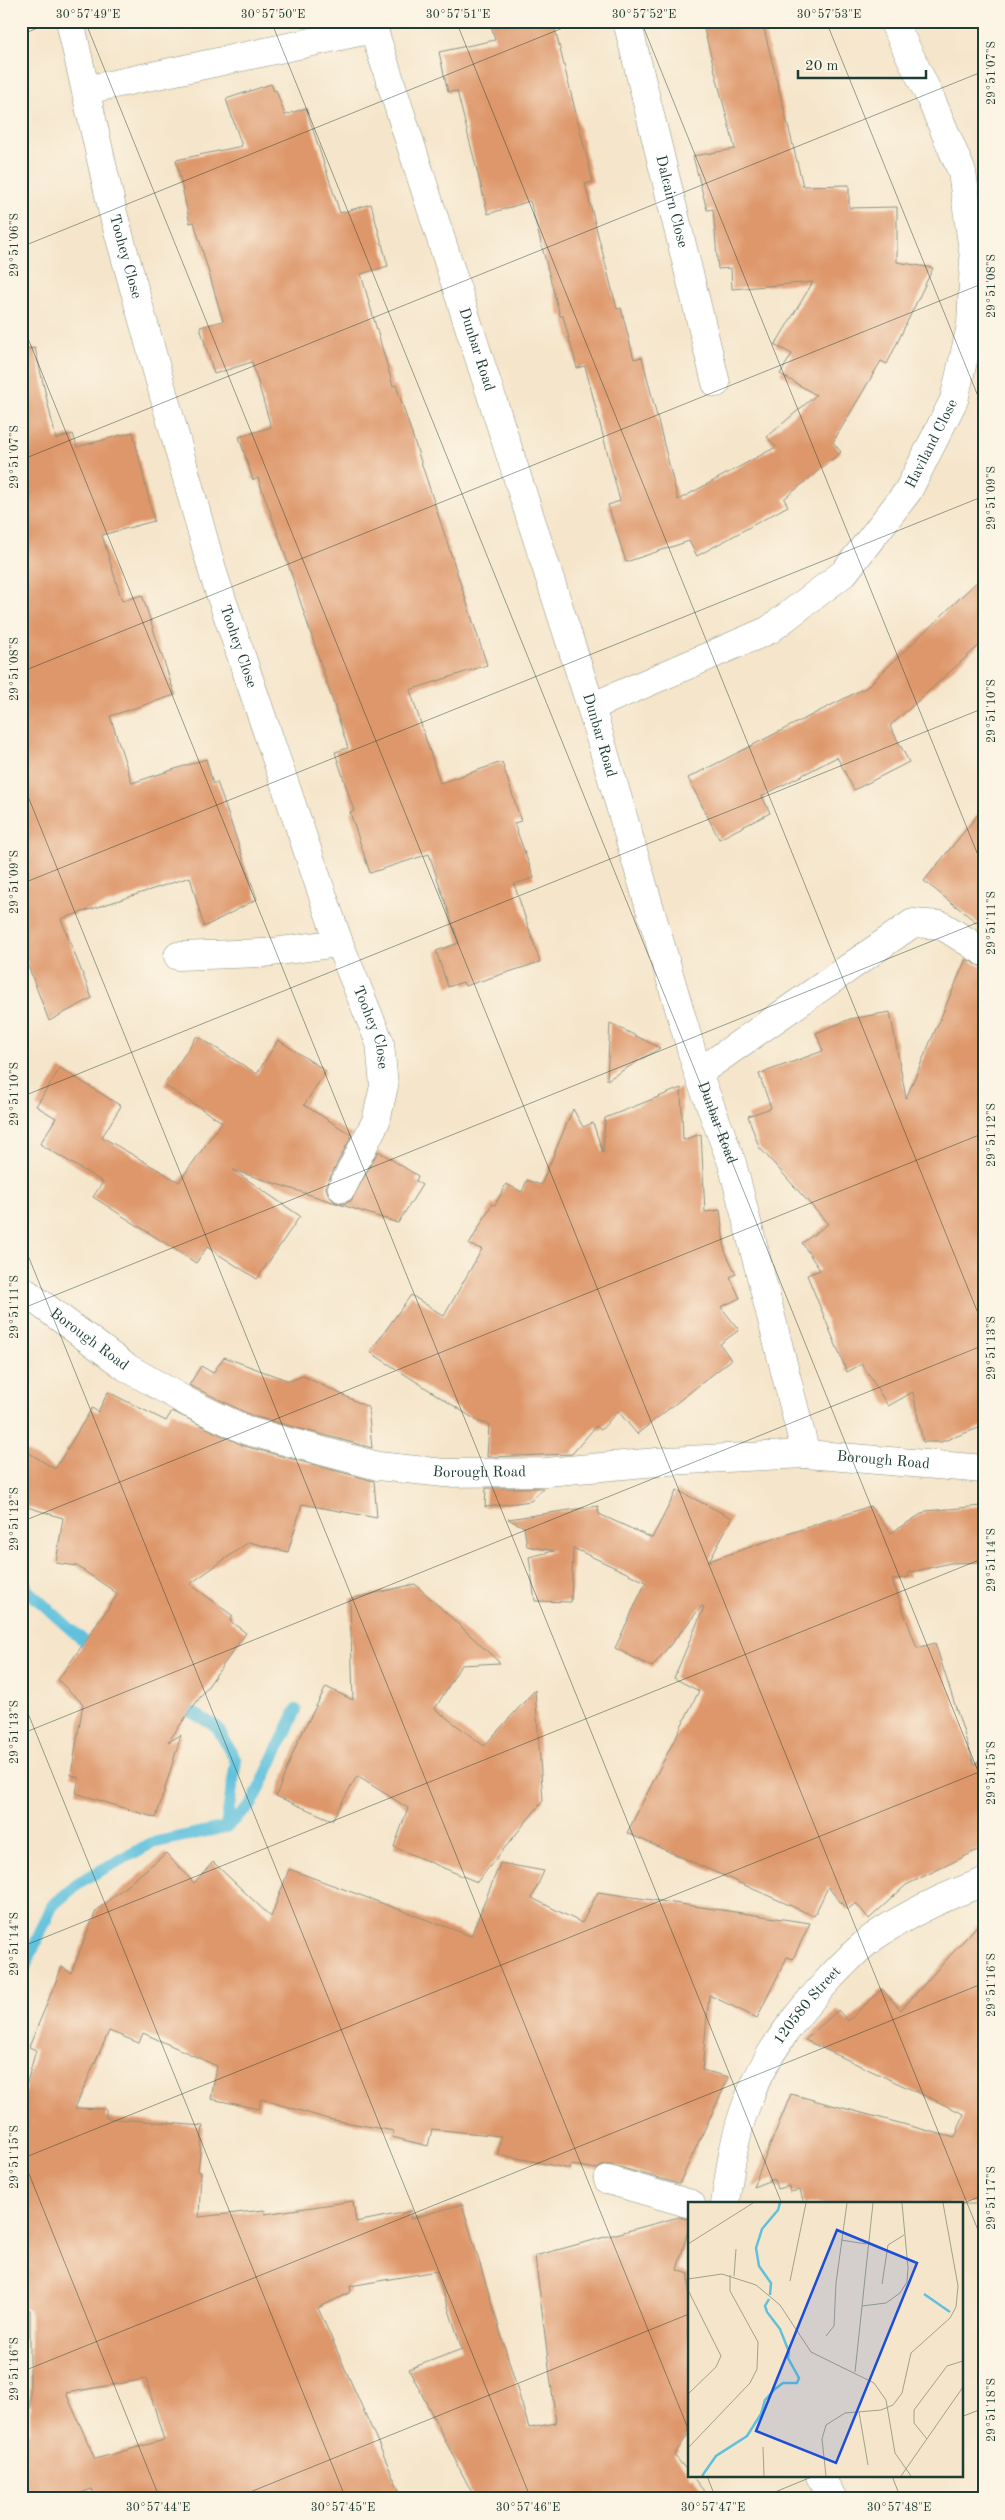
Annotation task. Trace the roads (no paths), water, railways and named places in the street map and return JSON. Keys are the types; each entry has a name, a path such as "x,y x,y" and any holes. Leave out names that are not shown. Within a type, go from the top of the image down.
{"street":[{"name":"Toohey Close","path":"70,21 113,213 214,576 339,943 380,1043 384,1086 376,1121 342,1188"},
{"name":"Dalcairn Close","path":"627,21 716,383"},
{"name":"Haviland Close","path":"590,707 770,630 844,573 908,491 954,400 971,326 974,258 962,172 930,97 894,21"},
{"path":"86,90 372,25"},
{"name":"Dunbar Road","path":"372,25 590,707 698,1073 732,1163 806,1454"},
{"path":"698,1073 913,923 941,925 984,952"},
{"path":"178,956 265,953 339,943"},
{"name":"Borough Road","path":"21,1289 126,1367 189,1403 248,1431 378,1466 444,1472 546,1472 668,1461 806,1454 984,1468"},
{"name":"120580 Street","path":"725,2202 732,2154 746,2104 766,2060 798,2013 839,1968 873,1937 915,1911 984,1882"},
{"path":"608,2180 688,2203"},
{"path":"821,2478 833,2499"}],"waterway":[{"path":"21,1571 27,1590 96,1652"},
{"path":"21,1976 52,1906 81,1881 152,1843 226,1827 236,1761 217,1727 176,1703"},
{"path":"226,1827 252,1804 296,1710"}]}
